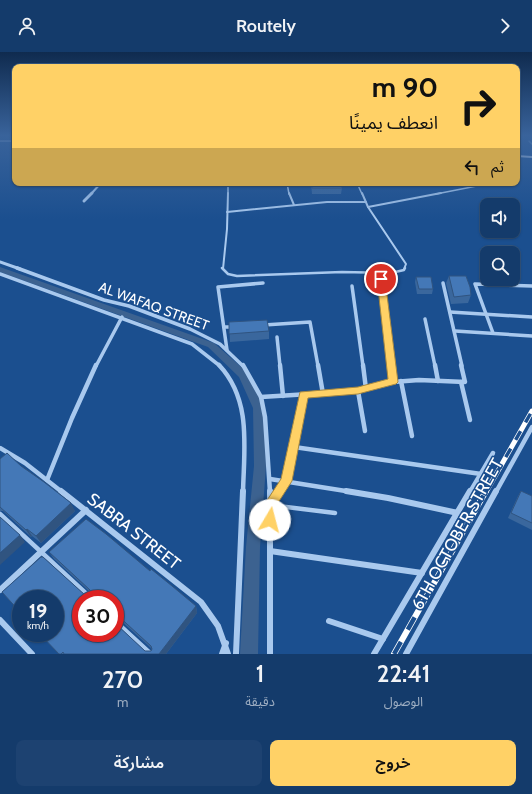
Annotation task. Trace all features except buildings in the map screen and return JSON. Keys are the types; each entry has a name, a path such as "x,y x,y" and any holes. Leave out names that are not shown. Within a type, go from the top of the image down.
{"street":[{"path":"84,201 98,186"},
{"name":"AL WAFAQ STREET","path":"0,262 75,288 104,300 129,306 190,329 209,338 227,350 248,373 261,397 266,417 270,479 270,654"},
{"name":"AL WAFAQ STREET","path":"0,274 122,317 192,344 207,353 220,364 231,378 239,394 244,412 245,432 236,654"},
{"path":"381,279 393,382"},
{"path":"227,350 218,287 263,282"},
{"path":"261,397 358,391 376,385 401,381 465,382 443,283"},
{"path":"493,333 475,284 532,286"},
{"path":"352,286 366,389"},
{"path":"450,312 532,317"},
{"path":"47,480 79,401 100,355 122,317"},
{"path":"425,319 438,381"},
{"path":"255,325 310,322 323,394"},
{"path":"224,327 240,326"},
{"path":"454,331 532,336"},
{"path":"277,337 283,396"},
{"path":"401,381 412,436"},
{"path":"461,382 470,420"},
{"path":"358,391 365,431"},
{"path":"270,505 286,481 294,447 303,394"},
{"name":"6TH OCTOBER STREET","path":"406,654 532,428"},
{"path":"294,447 481,474"},
{"name":"SABRA STREET","path":"0,448 25,463 201,602 215,619 220,628 226,643 228,654"},
{"name":"6TH OCTOBER STREET","path":"374,654 493,453"},
{"path":"270,479 388,498 458,513"},
{"path":"0,590 86,510"},
{"path":"270,551 422,573"},
{"path":"0,620 32,654"},
{"path":"329,621 383,639"},
{"path":"222,654 226,643"}],"lane":[{"path":"228,186 222,268 224,272 229,275 391,272 404,270 406,264 368,207 358,186"},
{"path":"288,186 290,197 294,205"},
{"path":"368,207 476,186"},
{"path":"227,212 327,202 366,202"},
{"path":"270,505 335,513"},
{"path":"0,514 82,590"},
{"path":"124,629 151,654"}],"waterway":[{"path":"0,269 211,345 243,375 259,408 260,466 253,547 249,654"}],"railway":[{"path":"486,492 532,411"},
{"path":"394,654 486,491"}],"route":[{"path":"270,520 270,505 286,481 294,447 303,394 358,391 383,383 393,382 381,279"}]}
